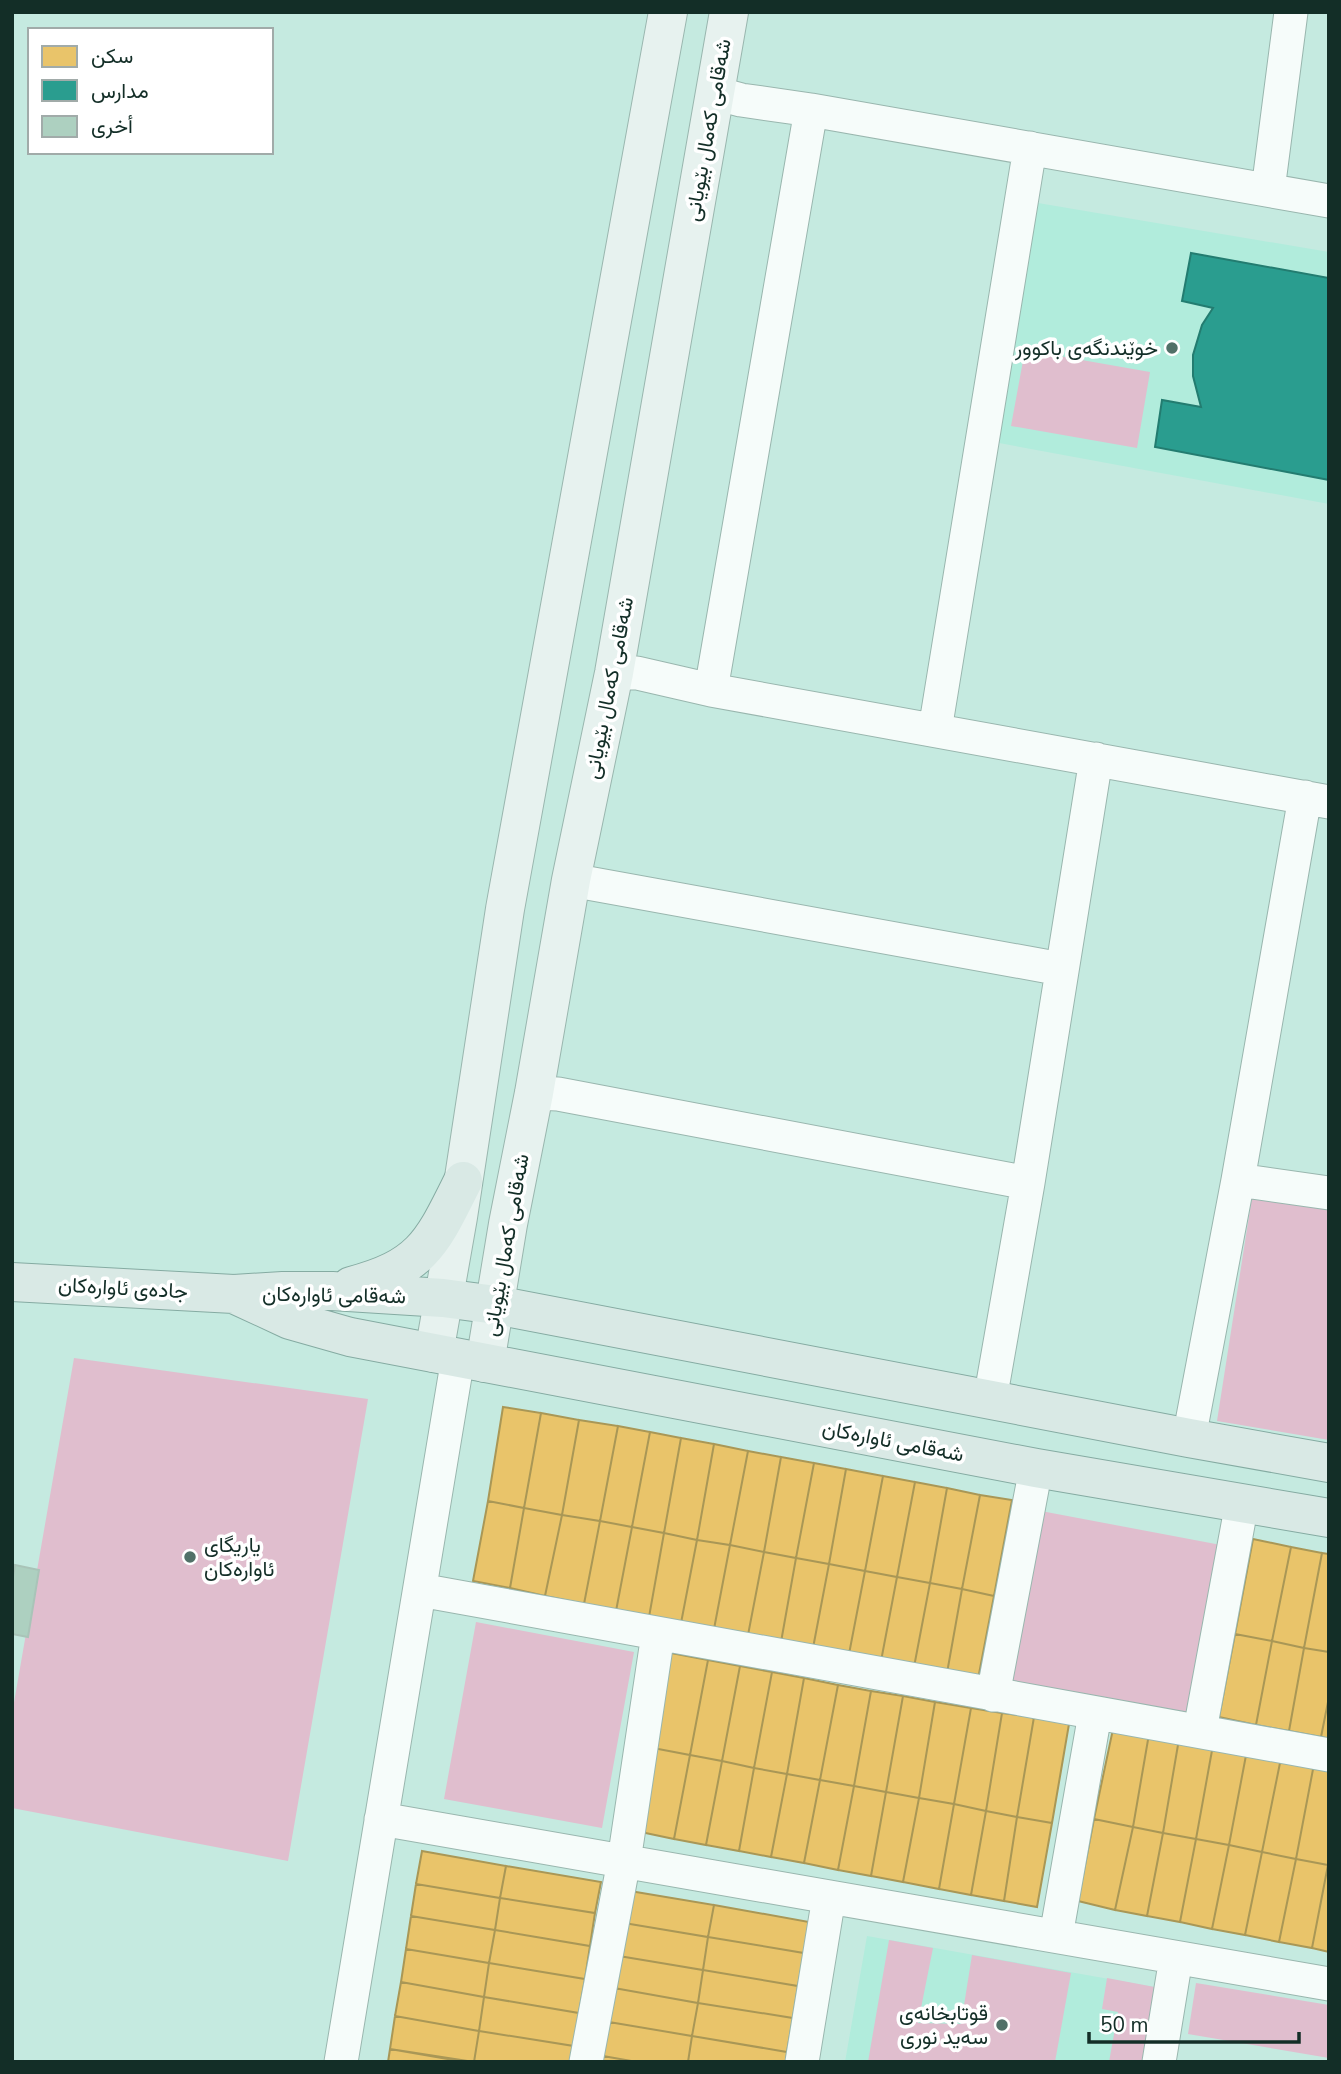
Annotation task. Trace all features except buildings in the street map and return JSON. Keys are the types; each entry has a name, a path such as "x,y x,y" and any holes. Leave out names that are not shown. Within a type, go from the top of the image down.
{"main road":[{"path":"459,1358 443,1298 461,1199 505,909 668,12"},
{"name":"شەقامی کەمال بێویانی","path":"459,1358 496,1305 508,1224 571,880 614,673 729,12"},
{"path":"461,1199 508,1224"},
{"path":"332,1291 389,1274 414,1259 461,1199"},
{"name":"جادەی ئاوارەکان","path":"12,1282 234,1294"},
{"name":"شەقامی ئاوارەکان","path":"234,1294 332,1291 443,1298 496,1305 1329,1463"},
{"name":"شەقامی ئاوارەکان","path":"234,1294 290,1320 320,1329 459,1358 1036,1468 1329,1518"}],"street":[{"path":"1268,190 1291,12"},
{"path":"715,93 741,100 1329,201"},
{"path":"712,690 811,110"},
{"path":"935,730 1030,148"},
{"path":"614,673 637,673 712,690 1317,799 1238,1180 1189,1438"},
{"path":"990,1400 1096,759"},
{"path":"571,880 1061,969"},
{"path":"534,1093 558,1094 1028,1183"},
{"path":"1238,1180 1329,1193"},
{"path":"341,2062 459,1358"},
{"path":"993,1695 1036,1468"},
{"path":"1200,1730 1242,1503"},
{"path":"420,1590 1329,1755"},
{"path":"586,2062 624,1861 658,1634"},
{"path":"1056,1936 1095,1714"},
{"path":"381,1819 1329,1984"},
{"path":"802,2062 829,1897"},
{"path":"1159,2062 1176,1958"}],"shaded area":[{"name":"خوێندنگەی باکوور","path":"1038,203 1329,252 1329,504 999,443"},
{"path":"1025,350 1150,372 1137,448 1011,426"},
{"path":"1252,1197 1329,1210 1329,1440 1217,1421"},
{"name":"یاریگای ئاوارەکان","path":"74,1358 368,1399 288,1861 12,1808 12,1714"},
{"path":"1041,1511 1221,1545 1189,1719 1010,1685"},
{"path":"476,1622 634,1652 602,1828 444,1799"},
{"name":"قوتابخانەی سەید نوری","path":"867,1936 1160,1988 1146,2062 845,2062"},
{"path":"889,1940 933,1948 918,2023 961,2024 972,1955 1071,1973 1055,2062 868,2062"},
{"path":"1107,1978 1160,1988 1146,2062 1109,2062 1118,2012 1102,2009"},
{"path":"1196,1983 1329,2005 1329,2058 1188,2034"}],"place":[{"name":"خوێندنگەی باکوور","path":"1172,348"},
{"name":"یاریگای ئاوارەکان","path":"190,1557"},
{"name":"قوتابخانەی سەید نوری","path":"1002,2025"}]}
